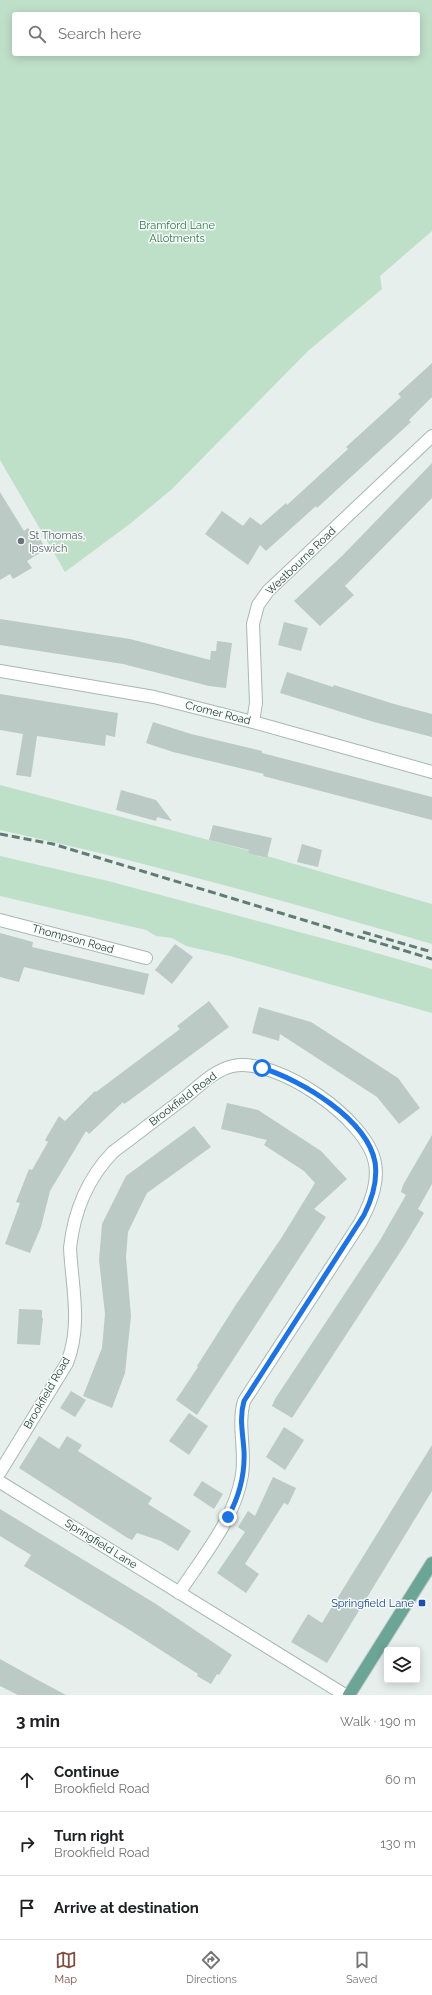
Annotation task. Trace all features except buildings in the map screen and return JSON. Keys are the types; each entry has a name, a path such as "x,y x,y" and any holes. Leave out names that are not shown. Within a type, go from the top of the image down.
{"main road":[{"path":"349,1695 432,1563"}],"street":[{"name":"Westbourne Road","path":"253,722 256,703 253,624 258,605 268,591 432,436"},
{"name":"Cromer Road","path":"0,670 154,697 253,722 432,772"},
{"name":"Thompson Road","path":"0,920 146,958"},
{"name":"Brookfield Road","path":"0,1472 67,1363 71,1352 76,1322 70,1248 73,1226 84,1192 103,1163 113,1152 211,1077 233,1066 250,1066 277,1073 322,1097 334,1106 354,1126 373,1153 376,1173 373,1195 360,1223 244,1401 241,1418 244,1462 237,1497 228,1517 179,1593"},
{"name":"Springfield Lane","path":"0,1482 345,1695"}],"green space":[{"name":"Bramford Lane Allotments","path":"0,0 432,0 432,231 380,276 382,289 308,351 172,489 131,523 65,572 0,460"},
{"path":"0,785 258,853 258,856 266,858 267,856 432,904 432,944 217,883 109,855 0,830"},
{"path":"0,856 108,881 432,969 432,1013 230,956 186,946 172,938 156,936 146,930 0,896"}],"railway":[{"path":"0,834 53,844 432,959"},
{"path":"363,932 432,952"}],"place":[{"name":"St Thomas, Ipswich","path":"21,541"},
{"name":"Springfield Lane","path":"422,1603"}],"route":[{"path":"228,1517 237,1497 244,1462 241,1409 244,1401 360,1223 373,1195 376,1173 373,1153 358,1130 346,1117 322,1097 277,1073 262,1068"}]}
